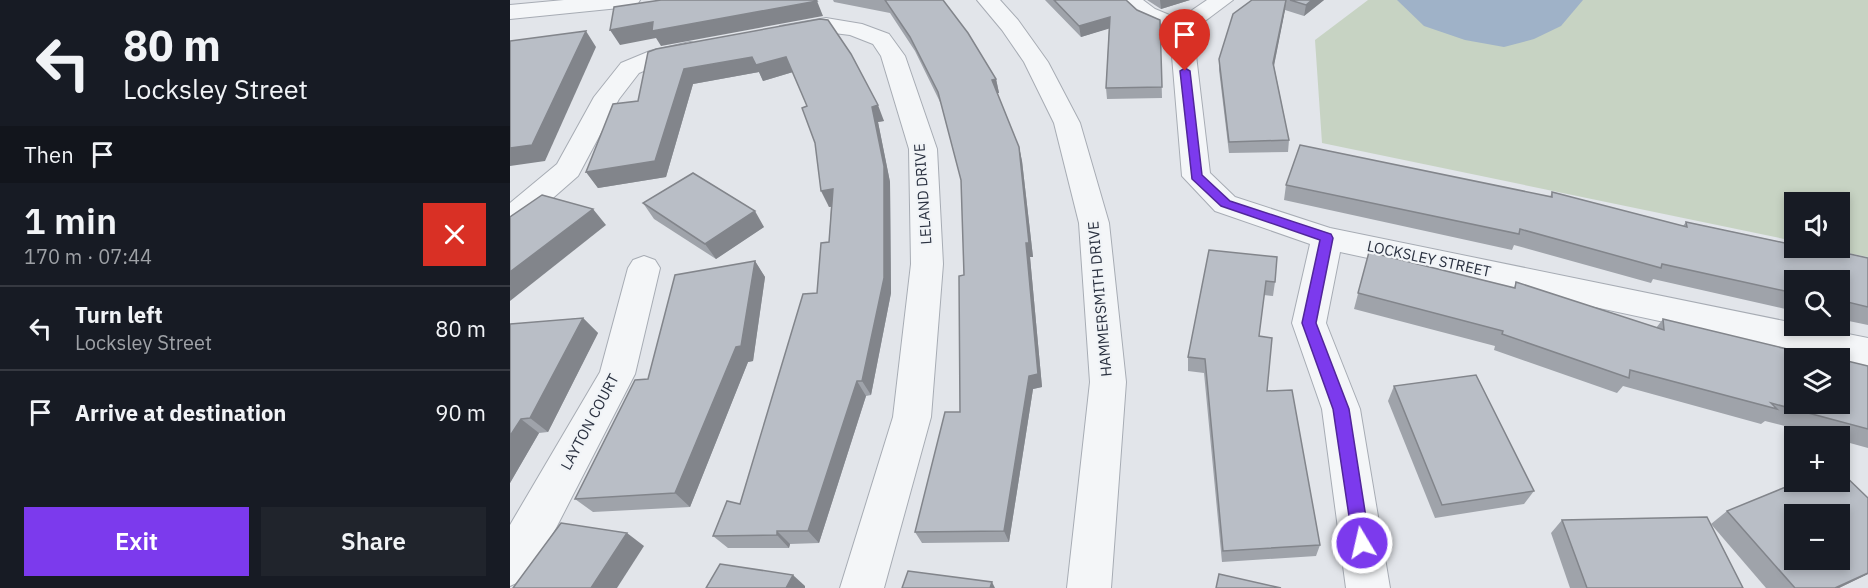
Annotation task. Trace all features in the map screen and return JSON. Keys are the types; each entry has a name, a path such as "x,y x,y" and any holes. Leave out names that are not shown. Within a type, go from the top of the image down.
{"street":[{"path":"510,12 629,0"},
{"name":"HAMMERSMITH DRIVE","path":"988,0 1010,25 1035,62 1067,123 1094,223 1108,382 1089,588"},
{"path":"1130,0 1148,14 1181,28 1222,0"},
{"name":"LELAND DRIVE","path":"756,37 826,25 854,29 881,39 893,56 923,149 927,264 912,417 862,588"},
{"name":"LOCKSLEY STREET","path":"1181,28 1196,176 1225,204 1327,238 1868,352"},
{"path":"510,219 568,170 607,97 630,68 658,56 712,45"},
{"path":"1327,238 1309,323 1341,409 1368,588"},
{"name":"LAYTON COURT","path":"510,564 541,514 617,374 644,268"}],"green space":[{"path":"1368,0 1868,0 1868,257 1850,253 1850,192 1784,192 1784,239 1322,143 1315,40"}],"water":[{"path":"1397,0 1583,0 1561,26 1534,39 1504,47 1465,40 1424,26"}],"building":[{"path":"661,0 817,1 652,31 653,22 610,30 614,7"},
{"path":"885,0 943,0 968,33 996,79 992,80 1019,147 1029,243 1026,243 1038,374 1029,376 1004,531 915,532 945,412 960,412 959,276 964,275 961,180 938,92 910,37"},
{"path":"1054,0 1126,0 1137,10 1160,20 1162,87 1106,88 1110,17 1079,26"},
{"path":"1252,0 1286,0 1273,63 1289,140 1229,142 1219,59 1233,14"},
{"path":"1290,0 1312,0 1306,5"},
{"path":"820,19 828,20 851,54 878,105 872,107 884,166 884,278 862,381 857,381 808,531 777,531 777,535 713,536 727,501 740,504 803,294 817,293 821,243 829,242 833,189 821,191 815,143 802,108 807,106 786,57 756,65 752,57 684,69 655,161 586,172 613,104 638,101 648,52"},
{"path":"586,31 532,145 510,148 510,41"},
{"path":"1300,145 1552,197 1552,192 1687,227 1686,222 1784,243 1784,258 1850,258 1850,254 1868,258 1868,307 1850,303 1850,270 1784,270 1784,291 1662,264 1661,268 1520,229 1519,234 1286,185"},
{"path":"693,173 755,211 705,244 643,203"},
{"path":"542,195 593,209 510,272 510,217"},
{"path":"1209,250 1277,257 1275,282 1266,281 1259,336 1272,338 1267,391 1292,390 1320,545 1223,551 1205,359 1188,357"},
{"path":"1369,252 1515,288 1516,282 1664,330 1663,319 1784,348 1784,406 1771,403 1777,409 1630,370 1629,378 1502,334 1503,331 1358,293"},
{"path":"755,261 741,346 736,347 675,493 575,499 635,380 648,379 675,275"},
{"path":"583,318 530,418 521,419 510,436 510,324"},
{"path":"1850,362 1868,366 1868,429 1812,414 1850,414"},
{"path":"1476,375 1534,491 1442,505 1394,386"},
{"path":"1850,481 1868,498 1868,573 1835,588 1795,588 1727,511 1784,488 1784,492 1850,492"},
{"path":"1707,517 1743,588 1587,588 1562,520"},
{"path":"561,523 627,533 591,588 513,588"},
{"path":"720,564 793,575 786,588 706,588"},
{"path":"908,571 992,582 990,588 902,588"},
{"path":"1219,574 1281,588 1216,588"}],"route":[{"path":"1185,71 1196,176 1225,204 1327,238 1309,323 1341,409 1362,543"}]}
